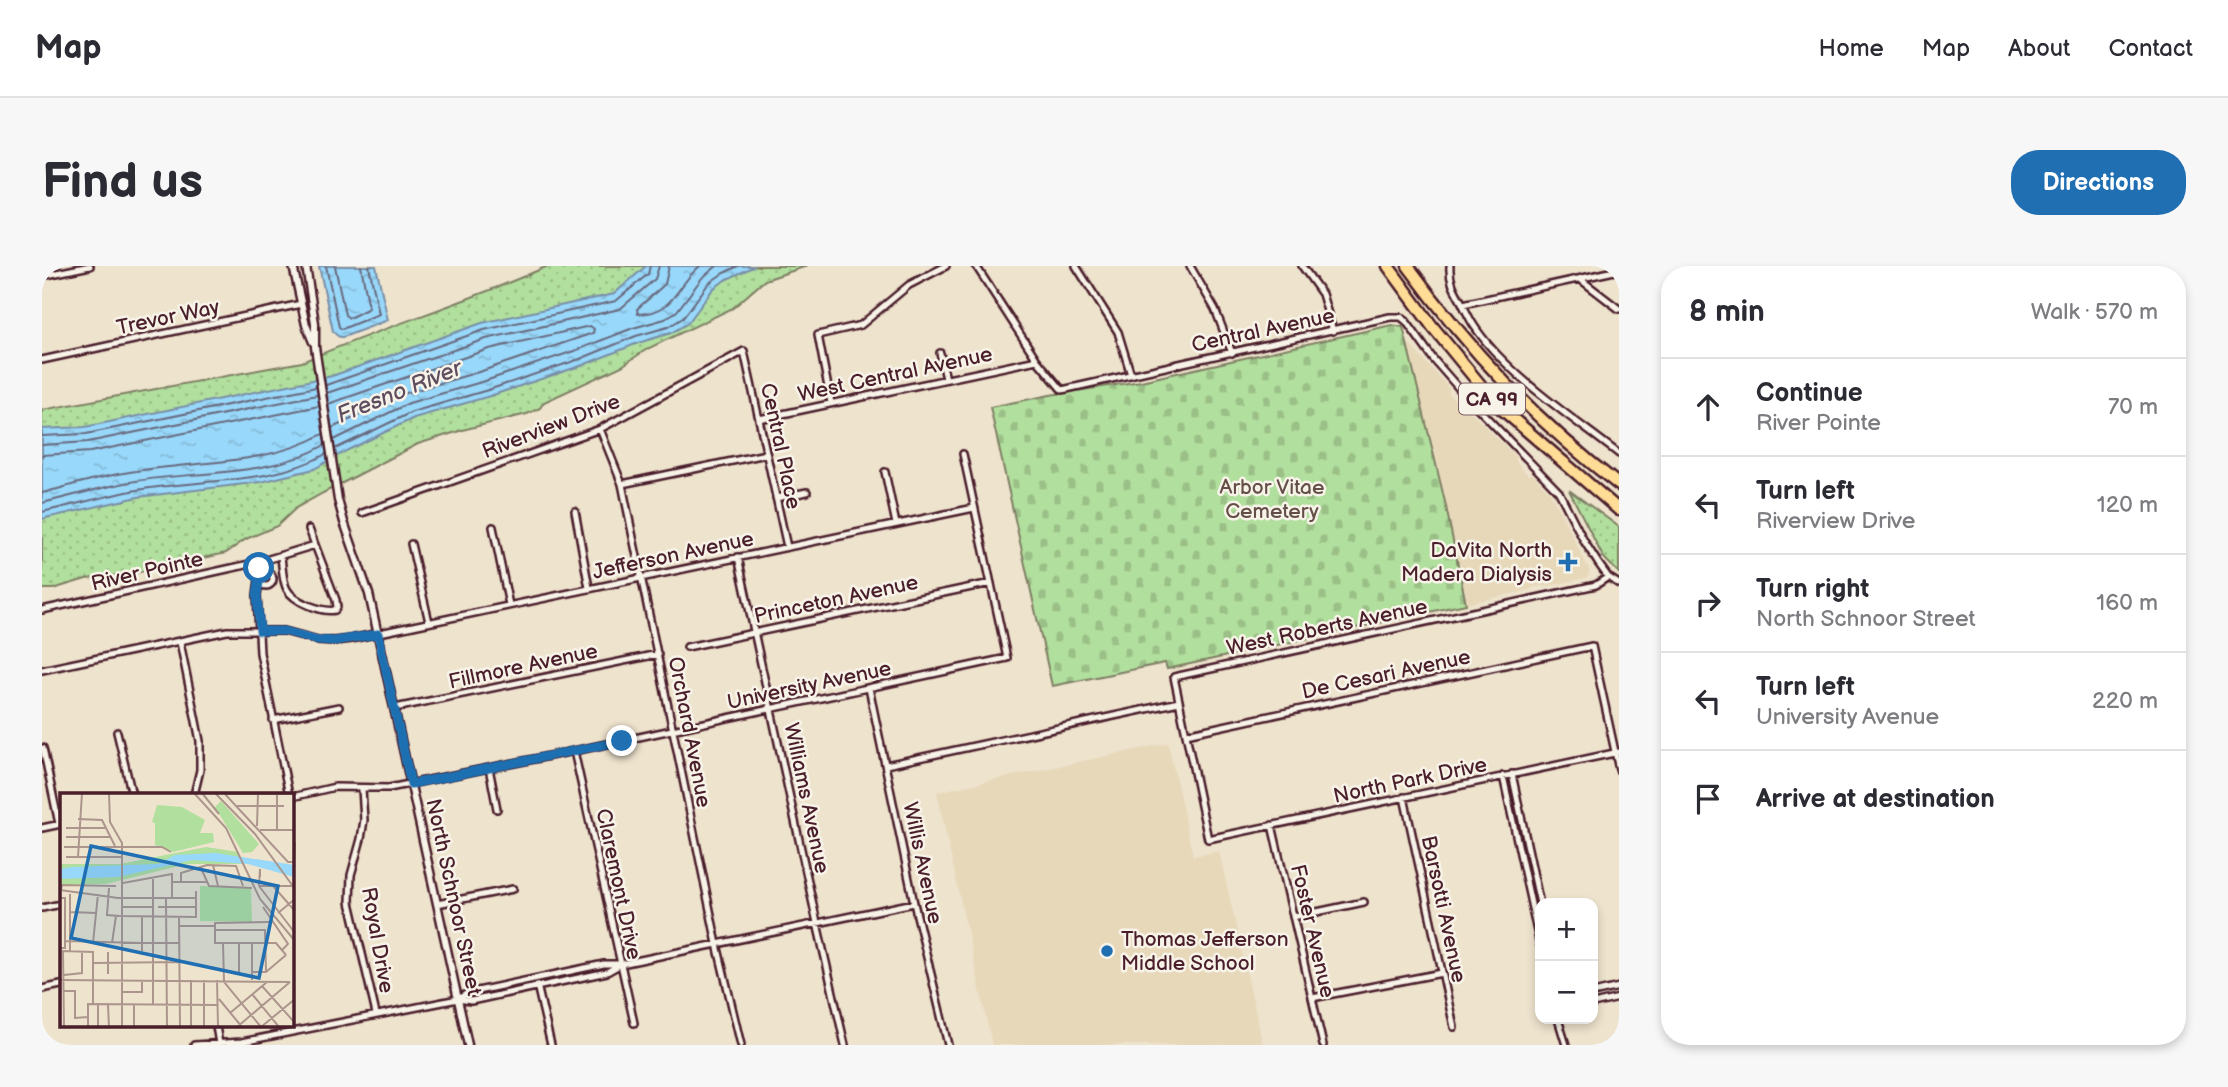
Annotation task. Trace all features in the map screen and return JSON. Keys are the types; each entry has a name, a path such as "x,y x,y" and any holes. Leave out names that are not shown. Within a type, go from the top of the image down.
{"highway":[{"name":"CA 99","path":"1388,266 1432,326 1496,404 1619,510"},
{"name":"CA 99","path":"1408,266 1447,318 1503,383 1539,418 1619,485"}],"street":[{"path":"42,276 90,266"},
{"name":"North Schnoor Street","path":"293,266 306,325 314,347 344,522 364,576 378,634 468,1045"},
{"name":"North Schnoor Street","path":"306,266 315,323 314,347"},
{"path":"831,403 818,335 861,325 909,285 946,266"},
{"path":"976,266 1037,360 1062,390 1131,375 1118,332 1076,266"},
{"path":"1189,266 1215,309 1232,353"},
{"path":"1302,266 1322,294 1333,331"},
{"path":"1451,266 1450,279 1478,332 1534,387 1619,454"},
{"path":"1463,304 1619,271"},
{"path":"1580,279 1619,309"},
{"name":"Trevor Way","path":"42,360 301,304"},
{"name":"Central Avenue","path":"1131,375 1390,317 1401,317 1462,392 1559,492 1584,541 1608,576"},
{"name":"Central Place","path":"744,351 787,547"},
{"name":"Riverview Drive","path":"362,513 600,429 744,351"},
{"path":"940,354 946,379"},
{"name":"West Central Avenue","path":"759,419 1037,360"},
{"name":"Orchard Avenue","path":"600,429 622,484 717,944 741,1045"},
{"path":"622,484 766,454"},
{"path":"963,454 991,583"},
{"path":"885,472 896,524"},
{"path":"776,498 807,492"},
{"name":"Jefferson Avenue","path":"378,634 974,508"},
{"path":"575,510 589,588"},
{"path":"493,527 509,605"},
{"path":"281,556 284,583 287,592 294,599 314,607 335,610 336,600 309,529"},
{"path":"411,544 429,622"},
{"name":"River Pointe","path":"42,610 259,562 315,545"},
{"name":"Williams Avenue","path":"738,557 845,1045"},
{"path":"258,600 265,586 274,579 272,558"},
{"path":"259,562 260,577 257,588 261,659 290,793"},
{"path":"260,577 266,571 272,574"},
{"path":"1608,576 1619,584"},
{"name":"West Roberts Avenue","path":"1179,702 1174,677 1596,584 1608,576"},
{"path":"260,577 265,586"},
{"name":"Princeton Avenue","path":"687,647 991,583"},
{"name":"University Avenue","path":"294,795 335,788 389,788 411,784 1007,658 991,583"},
{"path":"42,670 227,631 284,631 318,640 334,641 378,634"},
{"path":"180,642 200,741 200,770 194,793"},
{"name":"De Cesari Avenue","path":"1186,734 1592,646 1617,752"},
{"name":"Fillmore Avenue","path":"394,708 658,654"},
{"name":"Willis Avenue","path":"869,688 914,903 948,1045"},
{"path":"886,765 1179,702 1186,734"},
{"path":"273,720 339,707"},
{"path":"117,732 132,793"},
{"name":"North Park Drive","path":"1186,734 1208,839 1617,752"},
{"path":"42,828 60,824 43,748"},
{"name":"Claremont Drive","path":"574,751 634,1023"},
{"path":"1617,752 1619,770"},
{"path":"489,768 497,808"},
{"path":"1512,775 1539,898"},
{"path":"1503,776 1535,923"},
{"name":"Royal Drive","path":"362,789 364,820 351,875 350,902 376,1014"},
{"name":"Barsotti Avenue","path":"1404,797 1454,1027"},
{"name":"Foster Avenue","path":"1272,825 1323,1045"},
{"path":"437,904 513,888"},
{"path":"1293,917 1364,902"},
{"path":"458,999 468,993 536,978 604,964 621,964 914,903"},
{"path":"42,908 60,904"},
{"path":"194,1045 242,1042 458,999 471,1001 607,972 621,964"},
{"path":"1312,998 1442,973"},
{"path":"536,978 551,1045"},
{"path":"42,989 60,985"},
{"path":"1598,992 1619,987"},
{"path":"1598,1003 1619,998"},
{"path":"1562,1024 1566,1045"}],"shaded area":[{"path":"1405,339 1449,388 1449,394 1463,404 1516,457 1516,461 1528,475 1533,474 1551,494 1589,569 1586,578 1533,587 1530,590 1466,604"},
{"name":"Thomas Jefferson Middle School","path":"1168,743 1193,856 1219,851 1263,1045 992,1045 937,792"}],"green space":[{"path":"548,266 807,266 765,280 733,308 647,349 622,366 544,402 540,408 527,414 418,444 296,508 277,526 246,539 226,553 135,573 86,579 53,589 42,589 42,410 302,362"},
{"name":"Arbor Vitae Cemetery","path":"1392,325 1403,327 1445,502 1466,604 1167,669 1165,663 1052,686 990,407 1141,381"},
{"path":"1569,490 1619,527 1619,573 1603,557"}],"water":[{"path":"319,266 376,266 388,320 346,336 337,336 333,331"},
{"name":"Fresno River","path":"646,266 755,266 725,280 713,289 688,323 671,333 490,396 414,418 314,469 261,482 138,497 42,519 42,429 85,427 332,376 482,323 614,294"}],"place":[{"name":"DaVita North Madera Dialysis","path":"1568,562"},
{"name":"Thomas Jefferson Middle School","path":"1107,951"}],"route":[{"path":"259,568 257,595 260,631 284,631 318,640 334,641 378,634 411,784 622,741"}]}
